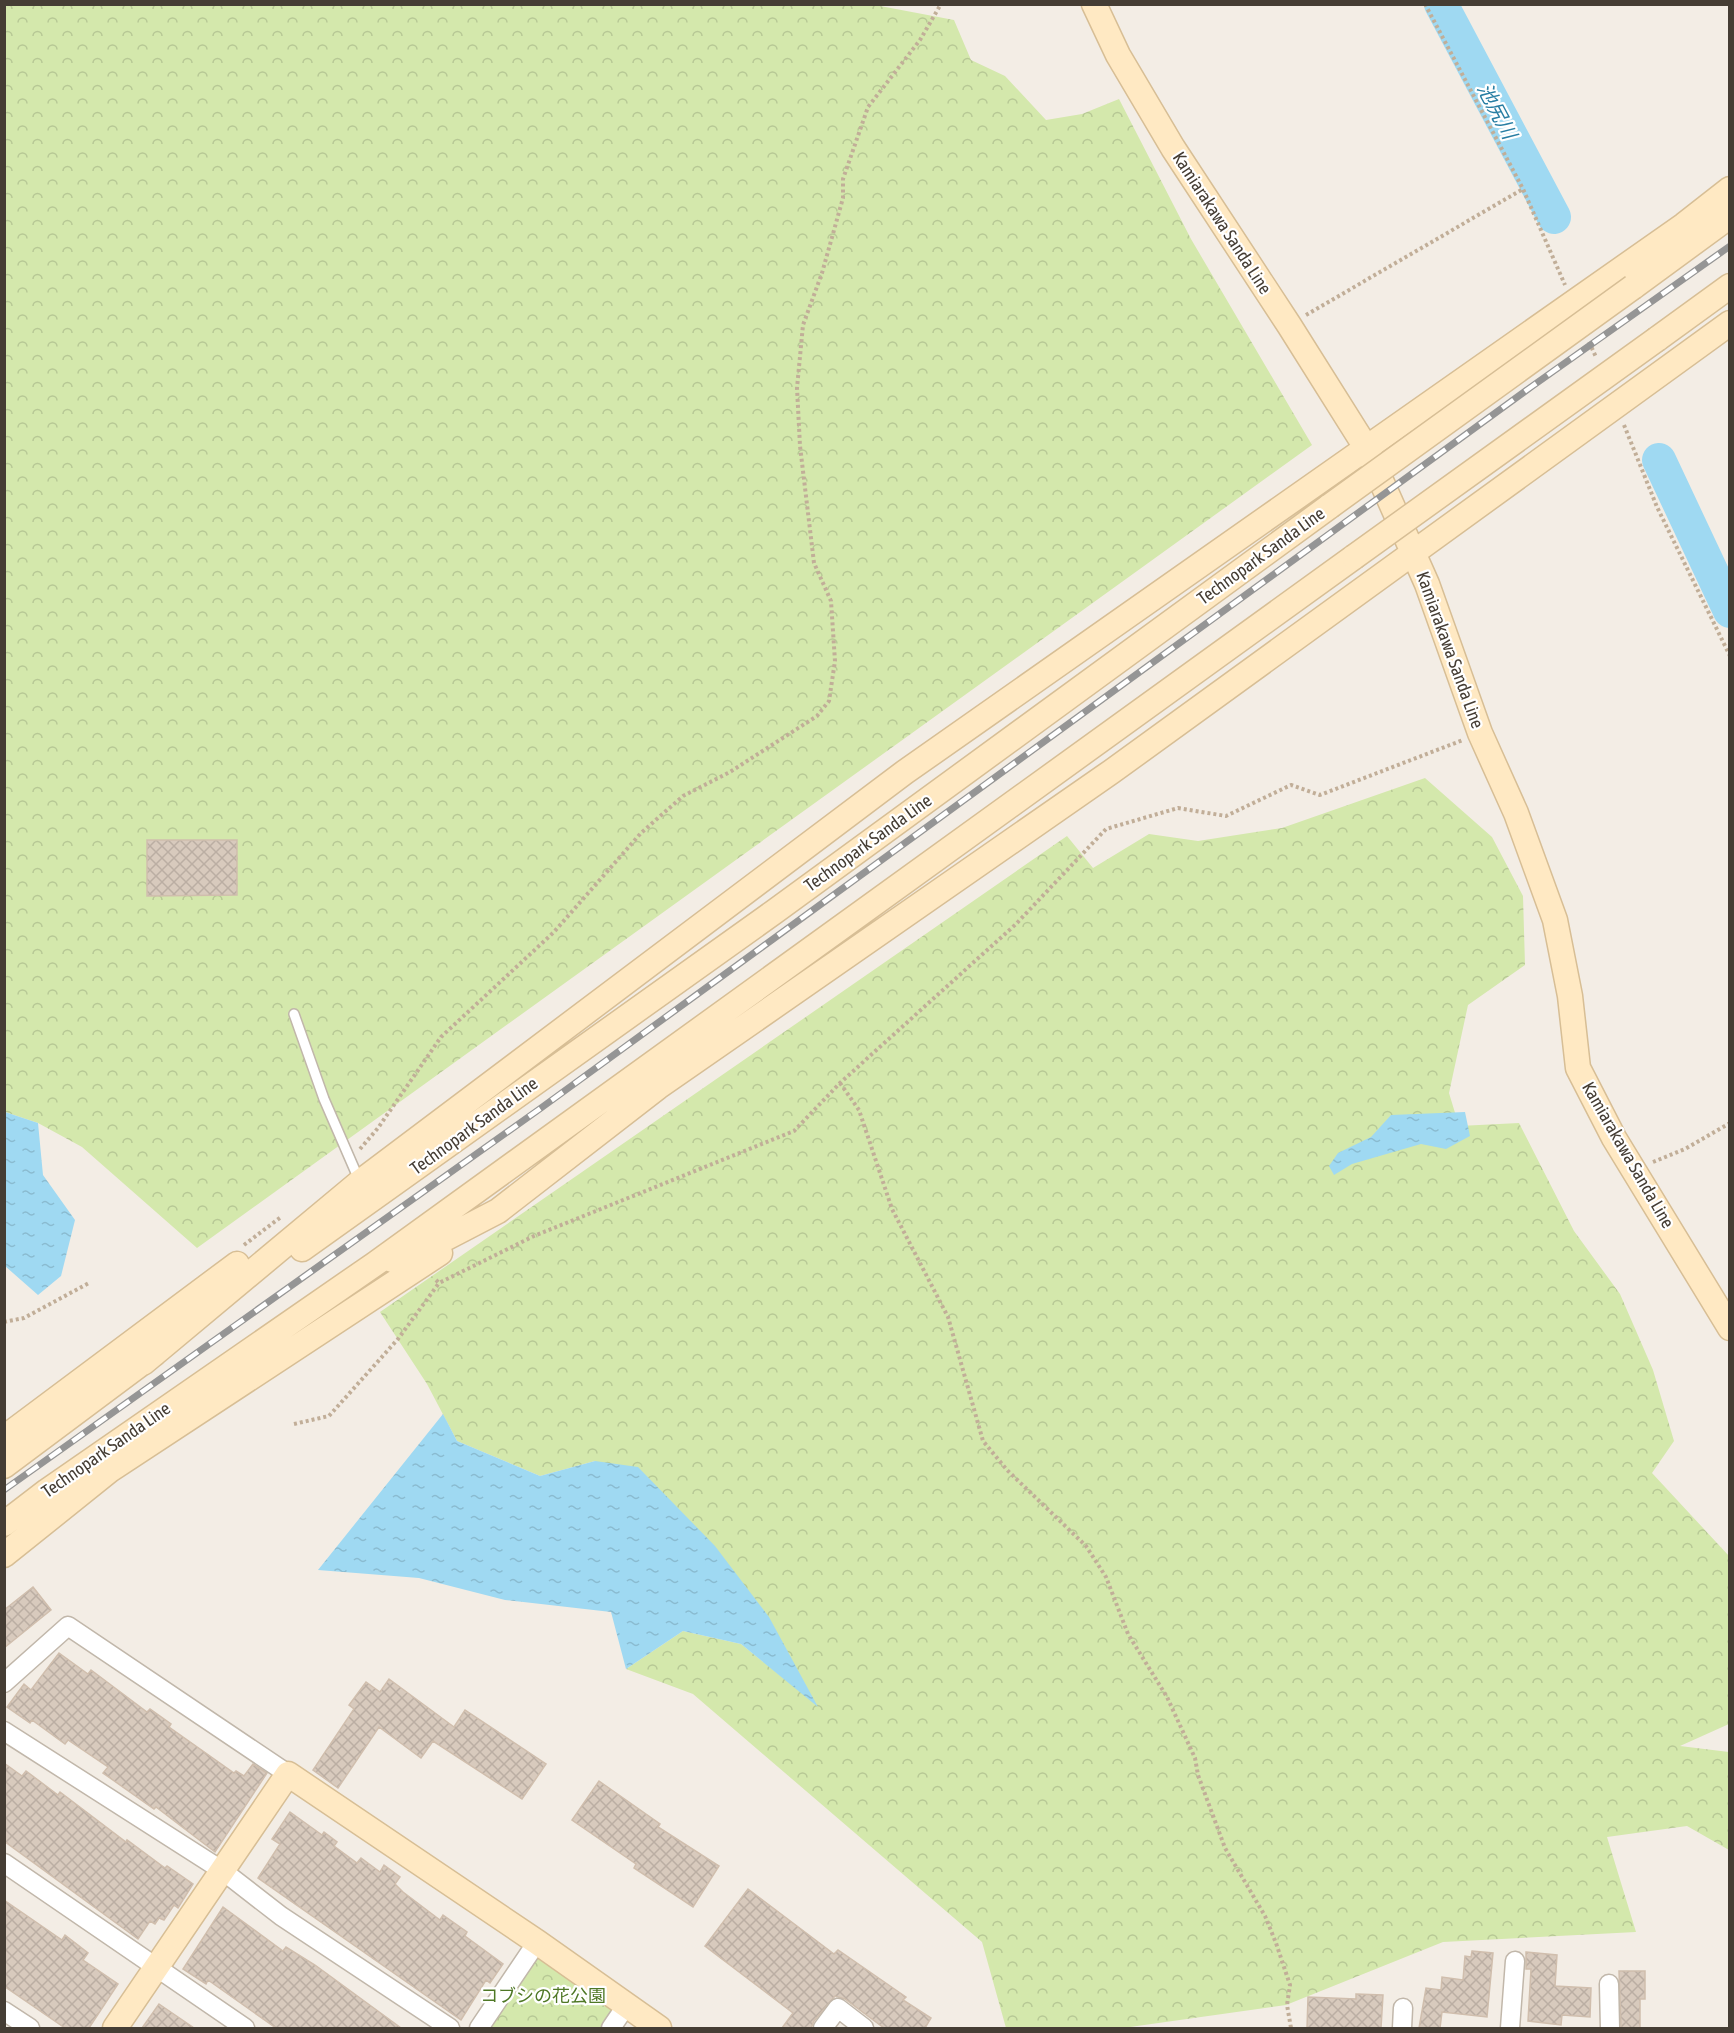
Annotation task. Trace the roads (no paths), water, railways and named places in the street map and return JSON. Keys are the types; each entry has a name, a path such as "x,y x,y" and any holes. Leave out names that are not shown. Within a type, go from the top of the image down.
{"main road":[{"name":"Kamiarakawa Sanda Line","path":"1094,4 1118,55 1173,148 1367,449 1414,555 1480,733 1516,813 1555,920 1570,996 1578,1068 1633,1170 1730,1328"},
{"path":"4,1438 905,772 1367,449 1517,340 1684,225 1730,189"},
{"name":"Technopark Sanda Line","path":"4,1466 143,1362 774,912 1730,216"},
{"name":"Technopark Sanda Line","path":"4,1524 47,1491 375,1264 1730,286"},
{"path":"4,1556 110,1470 421,1266 498,1211 658,1087 1111,772 1414,555 1730,323"},
{"path":"143,1362 354,1179"},
{"path":"375,1264 421,1251 498,1211"},
{"path":"115,2028 288,1774 660,2028"}],"street":[{"path":"4,1683 68,1626 288,1774"},
{"path":"4,1731 223,1871 281,1916 450,2028"},
{"path":"4,1863 245,2028"},
{"path":"479,2028 537,1942"},
{"path":"1510,2028 1515,1961"},
{"path":"1609,1984 1610,2028"},
{"path":"611,2028 626,2006"},
{"path":"823,2028 838,2008 864,2028"},
{"path":"1402,2028 1403,2008"},
{"path":"4,2011 30,2028"}],"lane":[{"path":"294,1014 354,1179"}],"water":[{"path":"5,1112 38,1123 43,1175 75,1220 61,1276 38,1295 5,1266"},
{"path":"1465,1112 1470,1136 1446,1149 1421,1144 1352,1164 1334,1175 1329,1166 1338,1153 1371,1137 1391,1115"},
{"path":"443,1414 457,1441 540,1476 595,1461 638,1467 715,1546 769,1617 818,1707 741,1644 683,1631 626,1669 611,1612 505,1600 419,1578 318,1570"}],"waterway":[{"name":"池尻川","path":"1441,4 1554,217"},
{"name":"池尻川","path":"1659,460 1730,611"}],"railway":[{"path":"4,1490 541,1108 1531,387 1730,246"}],"park label":[{"name":"コブシの花公園","path":"543,1996"}]}
